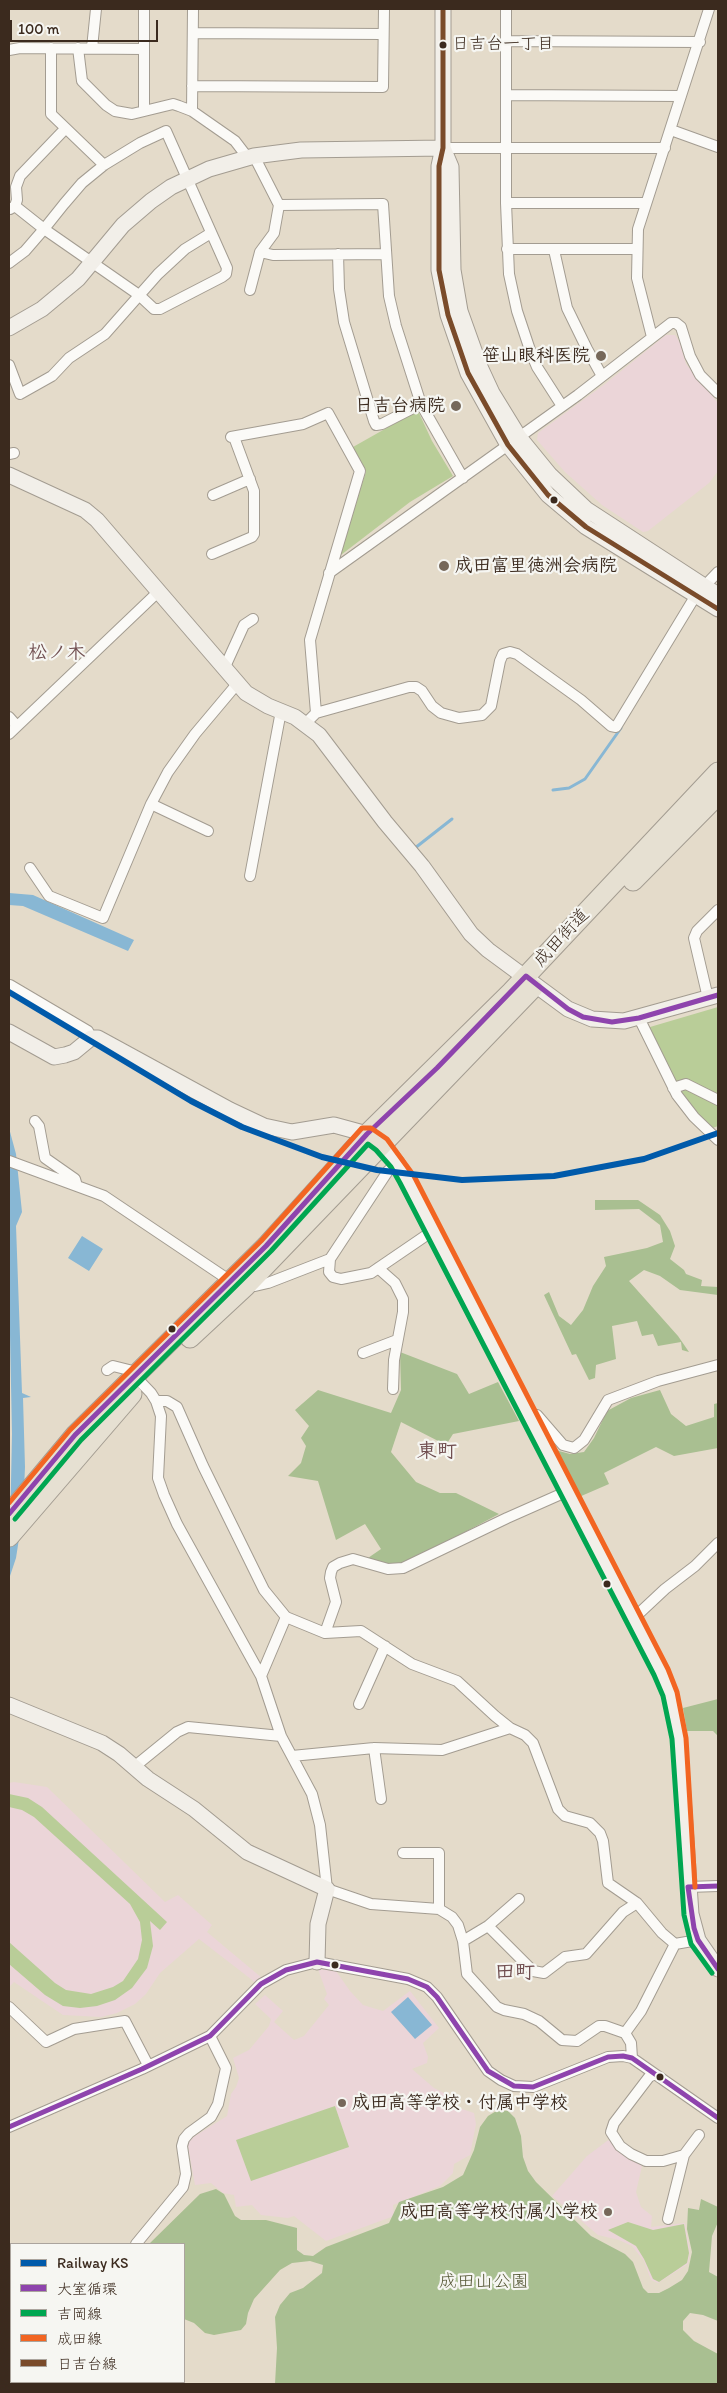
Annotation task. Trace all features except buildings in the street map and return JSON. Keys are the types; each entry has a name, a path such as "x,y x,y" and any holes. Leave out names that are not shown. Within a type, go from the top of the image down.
{"highway":[{"name":"成田街道","path":"531,980 718,772"},
{"name":"成田街道","path":"9,1514 138,1379 238,1283 266,1246 374,1139 437,1068 630,884 718,795"},
{"name":"成田街道","path":"9,1537 81,1440"}],"street":[{"path":"92,48 96,9"},
{"path":"144,9 144,111"},
{"path":"192,111 193,9"},
{"path":"192,86 384,87 384,9"},
{"path":"443,9 443,148 451,167 453,270 460,311 480,368 513,441 586,509 700,590 718,609"},
{"path":"506,9 506,203 507,249 511,290 523,332 537,367 562,406"},
{"path":"652,337 637,278 638,229 700,42 709,9"},
{"path":"193,33 384,34"},
{"path":"506,41 700,42"},
{"path":"51,48 50,110 65,129 104,165"},
{"path":"78,48 84,85 115,111 132,114 173,104 192,111 235,141 251,157 279,205 274,233 260,252 250,290"},
{"path":"9,50 92,48 144,50"},
{"path":"506,96 681,96"},
{"path":"9,263 25,251 44,228 82,183 104,165 140,143 166,131 227,268 226,274 160,309 154,309 139,295 93,261 44,228 12,208 20,176 65,129"},
{"path":"670,130 718,147"},
{"path":"9,328 42,309 78,279 122,225 171,188 209,169 251,157 301,150 665,148"},
{"path":"506,203 646,203"},
{"path":"279,205 383,204 389,296 396,326 421,404 462,478"},
{"path":"9,365 20,394 52,376 69,358 105,334 139,295 185,249 211,233"},
{"path":"507,249 637,249"},
{"path":"554,250 567,308 602,376"},
{"path":"260,252 273,255 385,254"},
{"path":"338,254 344,322 376,425 382,424 421,404"},
{"path":"329,572 562,406 671,323 676,323 681,327 690,356 700,375 718,393"},
{"path":"212,554 252,538 256,502 250,479 232,437 303,424 324,413 330,415 360,471 310,640 311,718 319,735 385,822 422,866 471,934 488,950 568,1009 583,1017 612,1022 638,1018 713,997 694,938 696,931 718,910"},
{"path":"9,475 85,510 96,520 237,684 258,701 281,711 311,718 409,687 416,687 422,691 432,706 441,713 459,718 476,717 491,706 500,661 503,654 510,652 524,659 581,700 611,726 616,727 700,590 718,572"},
{"path":"212,495 250,479"},
{"path":"700,590 718,595"},
{"path":"9,734 158,592"},
{"path":"224,669 244,625 253,619"},
{"path":"30,868 49,896 102,918 151,804 182,752 237,684"},
{"path":"250,876 281,711"},
{"path":"9,717 17,726"},
{"path":"151,804 208,831"},
{"path":"10,985 88,1030 91,1038"},
{"path":"638,1018 673,1088 694,1116 718,1140"},
{"path":"9,1032 54,1056 74,1052 91,1038 102,1040 230,1110 264,1126 292,1132 334,1125 374,1139 397,1163 434,1230 661,1672 675,1715 682,1765 691,1914 698,1940 718,1969"},
{"path":"673,1088 686,1084 718,1100"},
{"path":"35,1121 39,1126 45,1158 75,1179 77,1186"},
{"path":"9,1161 113,1201 238,1283 268,1283 330,1259"},
{"path":"397,1163 388,1171 330,1259 328,1272 333,1277 341,1278 370,1273 434,1230"},
{"path":"378,1268 395,1283 403,1299 393,1389"},
{"path":"363,1353 397,1340"},
{"path":"528,1414 537,1415 563,1445 574,1448 584,1440 608,1400 658,1381 718,1365"},
{"path":"107,1370 113,1366 129,1370 156,1401 161,1416 158,1478 164,1495 180,1530 261,1676 280,1736 312,1794 317,1810 328,1889 318,1924 317,1962"},
{"path":"156,1401 167,1401 177,1407 203,1466 264,1590 286,1617 325,1633 361,1631 412,1664 458,1681 510,1728 525,1735 533,1743 558,1809 565,1816 590,1823 600,1833 608,1883 637,1903 662,1933 675,1944"},
{"path":"325,1633 336,1602 330,1578 333,1567 353,1559 388,1569 403,1568 568,1491"},
{"path":"634,1618 664,1589 695,1566 718,1543"},
{"path":"261,1676 286,1617"},
{"path":"359,1704 385,1646"},
{"path":"9,1705 102,1743 194,1809 247,1852 311,1883 371,1904 439,1909 452,1917 458,1926 463,1941 467,1974 497,2007 524,2014 539,2021 562,2040 577,2041 599,2026 605,2026 625,2033 631,2043 632,2058"},
{"path":"134,1767 177,1732 188,1727 280,1736"},
{"path":"292,1756 374,1748 442,1750 510,1728"},
{"path":"374,1748 381,1799"},
{"path":"403,1853 439,1853 439,1909"},
{"path":"688,1887 718,1886"},
{"path":"463,1941 488,1926 519,1899"},
{"path":"488,1926 533,1971 544,1973 565,1957 586,1954 623,1912 637,1903"},
{"path":"675,1944 698,1940"},
{"path":"625,2033 641,2011 675,1944"},
{"path":"9,2127 148,2066 210,2036 261,1984 286,1970 317,1962 408,1979 427,1988 437,1997 488,2070 501,2080 514,2086 533,2087 617,2055 632,2058 718,2118"},
{"path":"9,2008 46,2042 74,2029 125,2021 148,2066"},
{"path":"137,2243 183,2187 186,2174 182,2146 184,2139 188,2133 211,2117 218,2104 226,2068 210,2036"},
{"path":"655,2074 649,2076 617,2117 611,2132 625,2150 646,2161 663,2160 684,2155"},
{"path":"668,2219 684,2155 699,2135"}],"shaded area":[{"path":"666,335 675,335 680,343 686,364 718,403 718,471 709,483 648,531 643,532 602,505 565,472 537,440 538,433 605,384"},
{"path":"14,1782 47,1787 165,1902 178,1895 212,1925 207,1932 262,1978 256,1983 199,1939 160,1973 146,1994 135,2004 117,2013 101,2017 63,2015 14,1982 9,1987 9,1783"},
{"name":"成田高等学校・付属中学校","path":"318,1969 336,1971 363,2005 383,2011 410,1991 439,2028 423,2043 428,2057 427,2063 412,2069 434,2088 456,2099 456,2107 474,2113 476,2124 470,2155 454,2164 453,2173 440,2186 393,2205 394,2216 326,2241 294,2216 288,2218 261,2215 252,2205 236,2207 234,2195 223,2193 211,2183 195,2185 187,2141 227,2116 231,2094 239,2078 233,2058 249,2050 269,2026 271,2019 255,2004 265,1995 283,2011 274,2022 294,2040 304,2036 329,2005 324,1999 327,1994"},
{"name":"成田高等学校付属小学校","path":"612,2139 622,2152 642,2166 636,2192 641,2207 652,2216 651,2227 685,2223 690,2251 688,2264 658,2283 651,2280 644,2261 632,2246 619,2240 598,2235 552,2196 587,2156"}],"green space":[{"path":"415,412 419,413 432,441 453,476 410,502 337,558 366,472 353,447"},
{"path":"718,1007 718,1126 710,1129 679,1093 649,1029 650,1027"},
{"path":"595,1200 638,1200 660,1215 670,1231 675,1246 670,1259 684,1270 686,1274 702,1280 701,1286 718,1287 718,1295 680,1290 660,1276 644,1270 629,1281 678,1336 689,1352 682,1350 681,1342 658,1346 653,1334 642,1336 637,1321 612,1326 616,1359 596,1365 595,1378 589,1380 576,1354 572,1355 544,1295 549,1292 559,1316 571,1325 583,1310 593,1286 606,1266 604,1257 647,1248 663,1242 660,1225 639,1209 595,1210"},
{"path":"400,1352 457,1374 469,1394 498,1382 519,1421 453,1434 446,1445 401,1422 391,1452 416,1482 440,1493 456,1493 499,1514 401,1566 390,1565 368,1558 381,1549 365,1524 336,1540 318,1481 288,1476 301,1463 306,1446 301,1438 309,1426 295,1410 318,1390 391,1413 401,1390"},
{"path":"660,1390 671,1414 686,1426 714,1417 714,1404 718,1403 718,1448 674,1456 656,1447 604,1473 609,1484 579,1497 548,1442 559,1451 570,1454 584,1452 594,1438 607,1411 631,1398"},
{"path":"718,1699 718,1736 713,1731 687,1731 683,1708"},
{"path":"9,1794 28,1798 42,1807 167,1922 160,1930 150,1921 153,1946 147,1968 132,1988 115,2000 97,2006 80,2008 63,2006 45,1995 9,1964 9,1942 55,1983 66,1990 91,1994 113,1987 123,1981 138,1959 142,1940 140,1922 130,1904 34,1817 22,1810 9,1807"},
{"path":"335,2106 349,2147 251,2181 236,2140"},
{"name":"成田山公園","path":"498,2110 508,2111 515,2118 521,2136 523,2157 528,2171 536,2182 591,2236 625,2254 633,2262 643,2288 648,2293 659,2293 669,2288 682,2280 688,2271 692,2252 687,2229 688,2208 699,2210 701,2199 718,2207 718,2222 712,2236 709,2272 718,2277 718,2321 703,2315 690,2313 683,2321 683,2330 694,2341 718,2354 718,2384 275,2384 277,2348 275,2317 280,2305 290,2293 303,2288 322,2273 323,2265 310,2261 292,2263 280,2270 254,2299 246,2324 241,2330 214,2335 205,2333 194,2323 185,2319 185,2243 150,2243 200,2194 216,2189 224,2194 235,2216 241,2220 266,2220 297,2228 297,2250 304,2255 313,2256 326,2247 389,2223 399,2202 443,2187 463,2175 474,2150 480,2127 488,2116"},
{"path":"628,2222 653,2230 684,2224 689,2253 687,2263 659,2282 653,2279 636,2246 608,2230"},
{"path":"9,2348 10,2383 123,2384 9,2384"}],"water":[{"path":"9,893 33,895 134,940 128,951 23,906 9,905"},
{"path":"9,1128 16,1154 22,1212 16,1226 22,1393 31,1397 23,1398 25,1467 23,1513 16,1558 9,1579 12,1434 9,1285"},
{"path":"82,1236 103,1249 89,1271 68,1258"},
{"path":"408,1997 432,2025 415,2039 391,2012"}],"waterway":[{"path":"553,790 569,788 585,779 621,728"},
{"path":"415,848 452,819"}],"rail line":[{"name":"KS","path":"9,992 191,1101 242,1127 322,1157 377,1170 462,1180 554,1176 644,1159 718,1133"}],"transit line":[{"name":"日吉台線","path":"443,9 443,148 439,166 439,270 448,315 468,373 508,445 548,495 586,527 718,609"},
{"name":"大室循環","path":"9,1514 75,1435 266,1246 367,1134 437,1068 526,976 568,1009 583,1017 612,1022 639,1018 718,995"},
{"name":"成田線","path":"9,1503 70,1430 261,1241 362,1128 371,1128 387,1139 414,1176 668,1669 677,1692 686,1738 695,1887"},
{"name":"吉岡線","path":"15,1519 81,1440 271,1251 368,1144 391,1167 400,1183 654,1675 663,1696 672,1739 684,1915 691,1944 712,1973"},
{"name":"大室循環","path":"718,1886 688,1887 694,1928 698,1940 718,1969"},
{"name":"大室循環","path":"9,2127 142,2069 210,2036 261,1984 286,1970 317,1962 408,1979 427,1987 437,1997 488,2071 514,2086 533,2087 608,2057 623,2056 632,2058 718,2118"}],"place":[{"name":"日吉台一丁目","path":"443,45"},
{"name":"笹山眼科医院","path":"601,356"},
{"name":"日吉台病院","path":"456,406"},
{"name":"成田富里徳洲会病院","path":"444,566"},
{"name":"成田高等学校・付属中学校","path":"342,2103"},
{"name":"成田高等学校付属小学校","path":"608,2212"}],"district":[{"name":"松ノ木","path":"57,653"},
{"name":"東町","path":"437,1452"},
{"name":"田町","path":"515,1973"}]}
